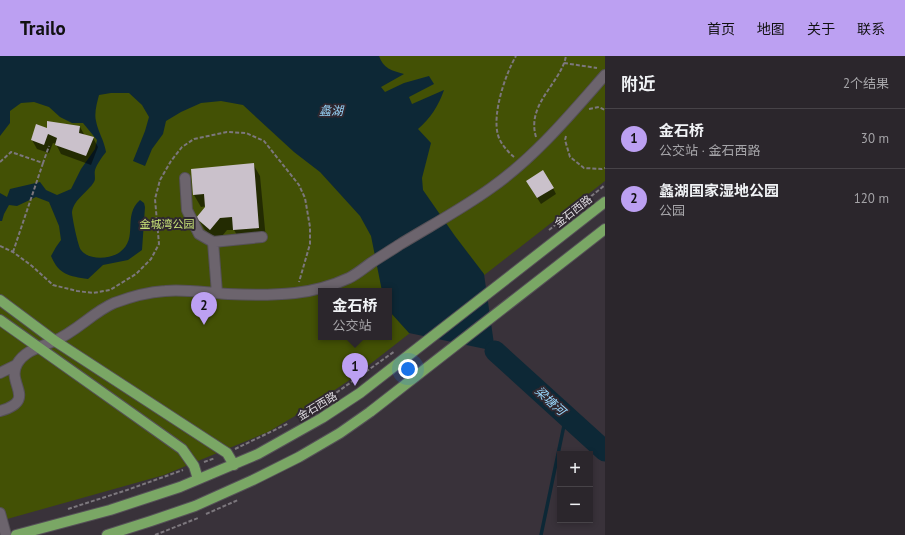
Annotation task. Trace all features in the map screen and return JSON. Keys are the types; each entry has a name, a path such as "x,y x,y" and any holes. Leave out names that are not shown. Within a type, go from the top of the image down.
{"main road":[{"name":"金石西路","path":"16,535 110,510 180,487 258,454 322,418 360,393 605,202"},
{"path":"107,535 151,522 195,506 299,457 340,433 370,412 605,229"},
{"path":"0,300 55,341 227,453 234,465"},
{"path":"0,320 182,449 194,466 198,479"}],"lane":[{"path":"318,288 350,277 492,188 565,121 603,72"},
{"path":"185,178 187,210 199,234 213,242 262,238"},
{"path":"213,242 217,293"},
{"path":"0,373 16,365 24,355 38,347 55,341 113,304 138,296 164,291 229,294 296,293 318,288"},
{"path":"0,411 12,408 18,401 20,393 15,380 16,365"},
{"path":"0,514 6,535"}],"path":[{"path":"516,56 502,86 496,123 498,137 510,154 521,163"},
{"path":"540,145 534,128 536,112 548,88 564,63 566,56"},
{"path":"564,63 598,68 603,72"},
{"path":"587,110 599,108 605,110"},
{"path":"566,134 565,140 570,157 584,168 605,168"},
{"path":"13,252 49,146"},
{"path":"1,162 11,152 43,163"},
{"name":"金石西路","path":"550,230 605,186"}],"green space":[{"name":"金城湾公园","path":"0,56 605,56 605,181 351,379 305,410 268,432 164,475 0,521"}],"water":[{"name":"蠡湖","path":"0,56 379,56 388,68 404,74 381,87 385,92 404,83 429,76 434,84 409,97 412,104 444,90 434,111 418,129 431,143 422,178 423,190 484,274 495,351 409,333 392,314 392,288 381,288 371,236 360,216 320,172 294,152 243,105 221,101 201,103 166,121 163,134 152,149 145,166 133,161 149,117 142,105 129,93 99,95 95,118 106,152 96,168 94,182 78,199 73,207 72,215 81,250 89,256 100,258 111,256 120,252 129,240 132,213 135,206 140,200 144,203 145,207 142,250 128,260 103,265 88,279 65,274 54,262 51,256 61,240 59,226 49,202 36,197 17,206 9,205 2,221 0,221 0,193 7,197 10,189 40,182 46,190 57,195 71,189 81,169 95,149 97,140 83,123 72,123 60,117 49,107 34,102 21,103 10,111 10,123 0,136"}],"building":[{"path":"47,121 80,126 79,133 94,137 86,156 55,145 57,138 48,134 44,145 31,140 36,124 47,128"},
{"path":"254,163 259,228 233,230 232,217 220,218 210,230 196,218 205,207 204,194 193,195 191,169"},
{"path":"543,170 554,188 537,198 526,181"}],"waterway":[{"name":"梁塘河","path":"495,351 605,451"},
{"path":"541,535 566,416"}],"place":[{"name":"蠡湖国家湿地公园","path":"204,325"},
{"name":"金石桥","path":"355,386"}]}
